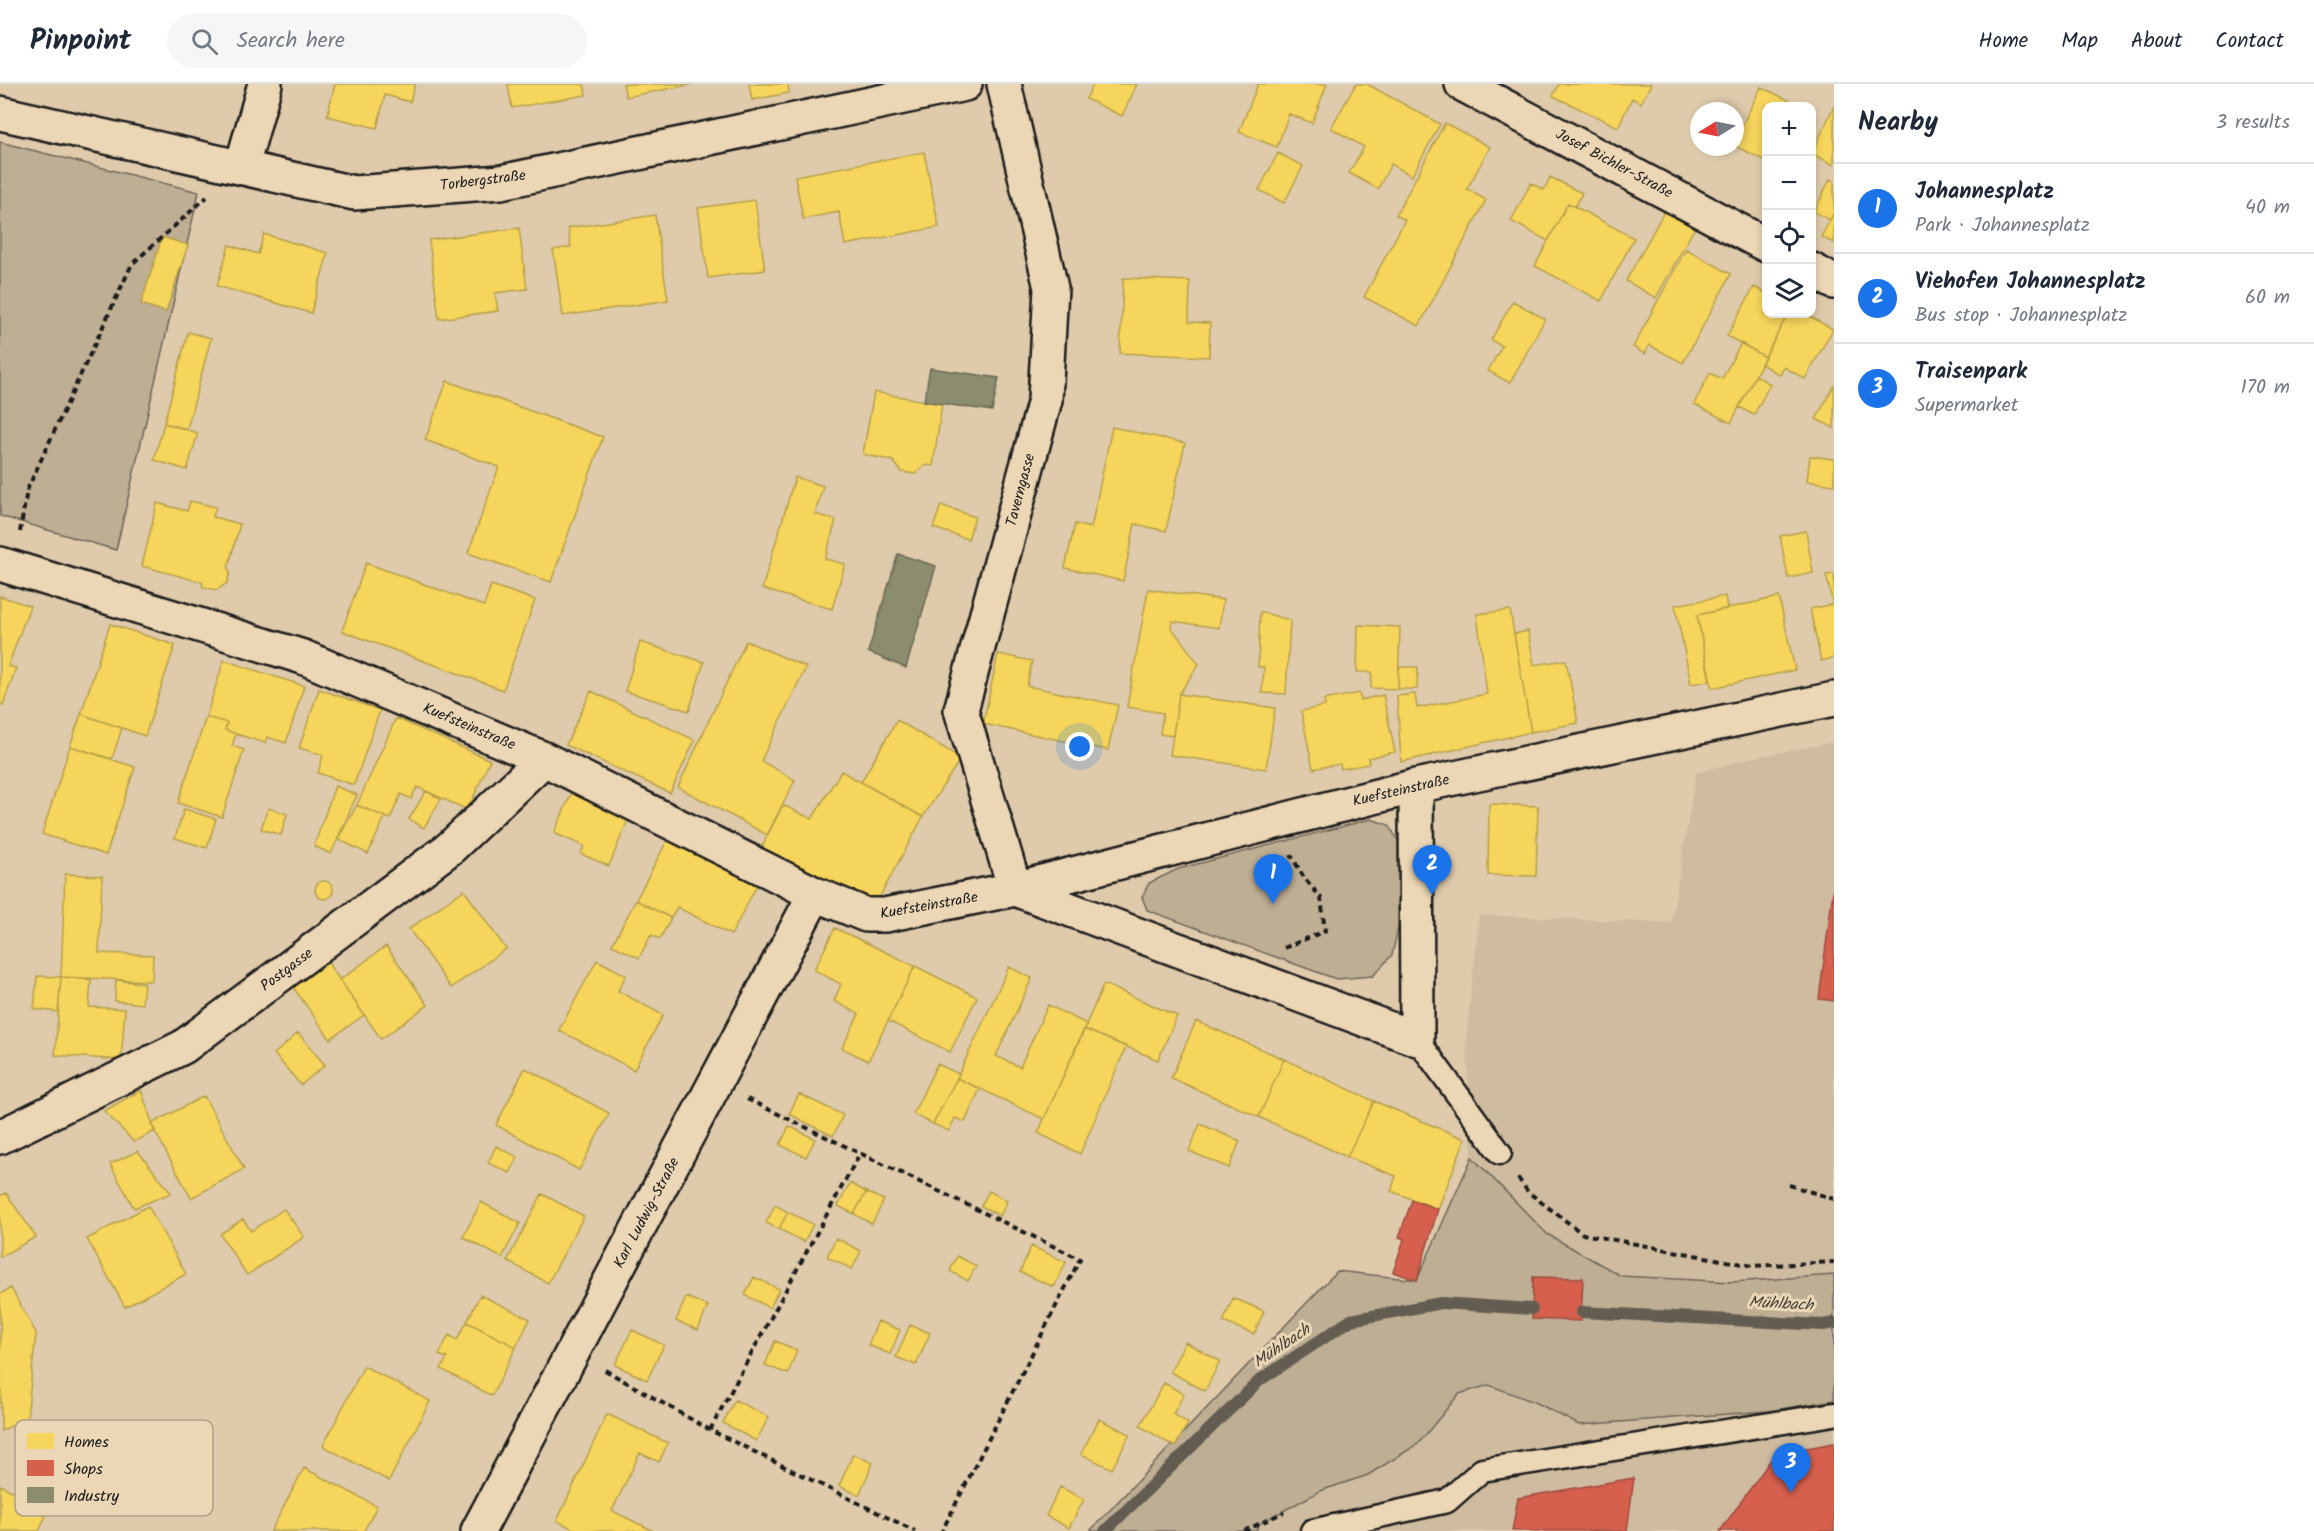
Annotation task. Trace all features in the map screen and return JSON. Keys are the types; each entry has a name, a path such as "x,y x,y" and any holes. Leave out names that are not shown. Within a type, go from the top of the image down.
{"street":[{"path":"242,166 266,84"},
{"name":"Torbergstraße","path":"0,112 354,193 501,182 965,84"},
{"name":"Taverngasse","path":"1004,84 1051,288 1045,400 962,710 1015,889"},
{"name":"Josef Bichler-Straße","path":"1462,84 1762,242"},
{"path":"1816,272 1834,282"},
{"name":"Kuefsteinstraße","path":"7,566 303,657 544,759 815,894 866,915 876,916 1015,889 1416,786 1834,699"},
{"name":"Postgasse","path":"0,1137 183,1047 450,849 544,759"},
{"path":"1015,889 1417,1039 1416,786"},
{"name":"Karl Ludwig-Straße","path":"478,1531 815,894"}],"lane":[{"path":"1417,1039 1500,1153"},
{"path":"1312,1531 1447,1501 1482,1470 1834,1414"}],"path":[{"path":"7,566 27,490 132,264 242,166"},
{"path":"1246,975 1285,948 1325,931 1322,898 1303,876 1274,822"},
{"path":"715,1083 859,1155 1080,1259 942,1531"},
{"path":"1500,1153 1528,1192 1583,1234 1754,1266 1834,1262"},
{"path":"710,1430 859,1155"},
{"path":"1789,1185 1834,1199"},
{"path":"573,1352 710,1430 915,1531"}],"shaded area":[{"path":"0,142 199,192 116,550 0,516"},
{"path":"1834,742 1834,1531 1256,1531 1417,1280 1472,1157 1466,1039 1479,915 1671,923 1696,773 1744,759"},
{"path":"1371,819 1389,825 1404,851 1399,924 1392,955 1373,976 1336,979 1147,910 1142,897 1149,883 1178,869"},
{"path":"1472,1157 1547,1234 1621,1276 1732,1282 1834,1275 1834,1400 1768,1411 1579,1425 1537,1403 1489,1385 1459,1394 1418,1444 1368,1475 1320,1491 1259,1524 1256,1531 1090,1531 1337,1271 1417,1280"}],"building: Homes":[{"path":"335,84 415,84 410,102 385,95 377,128 327,116"},
{"path":"508,84 584,84 586,95 512,108"},
{"path":"623,84 694,84 626,97"},
{"path":"749,84 788,84 789,93 752,100"},
{"path":"1093,84 1137,84 1122,116 1086,99"},
{"path":"1258,84 1327,84 1312,123 1289,114 1277,147 1239,132"},
{"path":"1356,84 1367,84 1440,124 1412,176 1391,164 1378,189 1349,173 1364,147 1331,128"},
{"path":"1559,84 1651,84 1641,103 1632,98 1618,127 1553,96"},
{"path":"1761,87 1793,102 1762,102 1762,159 1744,150 1744,122"},
{"path":"1834,106 1834,165 1816,156 1816,145"},
{"path":"1445,123 1490,147 1467,189 1486,200 1419,326 1364,297 1405,220 1396,215"},
{"path":"924,152 939,227 845,245 839,212 803,219 795,176"},
{"path":"1278,153 1303,166 1284,203 1259,190"},
{"path":"1550,177 1582,193 1575,207 1568,203 1548,241 1511,221 1531,183 1544,190"},
{"path":"1830,179 1834,181 1834,212 1830,220 1816,213 1816,208"},
{"path":"755,200 765,270 708,278 698,208"},
{"path":"1568,203 1634,238 1601,301 1535,266"},
{"path":"1665,210 1695,227 1656,298 1626,281"},
{"path":"1834,212 1834,243 1821,237"},
{"path":"655,215 668,300 563,316 553,250 571,247 568,228"},
{"path":"519,228 527,289 495,293 498,311 439,319 429,240"},
{"path":"264,234 328,253 311,313 217,286 229,245 258,254"},
{"path":"162,237 188,245 166,312 141,304"},
{"path":"1686,249 1731,274 1683,363 1649,345 1645,354 1633,347"},
{"path":"1123,278 1190,281 1189,322 1210,323 1209,357 1120,353"},
{"path":"1754,287 1762,291 1762,318 1786,318 1765,357 1727,336"},
{"path":"1513,301 1545,319 1510,383 1488,371 1502,346 1491,340"},
{"path":"1786,318 1812,318 1833,329 1805,379 1784,367 1780,375 1761,364"},
{"path":"188,332 211,338 187,429 164,423"},
{"path":"1741,343 1765,357 1731,423 1694,404 1710,373 1722,379"},
{"path":"1756,375 1770,384 1754,415 1739,407"},
{"path":"447,381 603,437 551,582 468,553 499,467 425,440"},
{"path":"1834,385 1834,428 1816,419"},
{"path":"874,392 942,404 933,466 926,465 914,474 902,472 893,461 863,454"},
{"path":"164,423 198,433 187,470 154,460"},
{"path":"1112,427 1185,443 1166,531 1135,524 1123,581 1065,568 1075,524 1091,528"},
{"path":"1810,456 1834,459 1834,485 1807,481"},
{"path":"795,477 823,486 815,514 836,520 825,559 845,564 832,609 762,589"},
{"path":"190,501 216,507 213,517 240,524 228,568 230,572 227,583 217,590 203,587 202,582 142,566 157,503 187,511"},
{"path":"941,505 975,517 968,539 933,528"},
{"path":"1806,531 1813,573 1788,578 1780,536"},
{"path":"366,563 484,606 491,585 535,600 503,690 342,631"},
{"path":"1834,574 1834,658 1821,661 1810,609 1833,604 1826,575"},
{"path":"1148,589 1223,600 1219,628 1172,621 1171,627 1199,664 1179,694 1173,736 1160,734 1163,713 1127,707"},
{"path":"0,596 30,606 8,666 16,668 3,705 0,704"},
{"path":"1725,596 1727,609 1697,615 1710,681 1691,684 1675,605"},
{"path":"1779,597 1795,670 1712,688 1697,615"},
{"path":"1510,610 1531,732 1401,762 1397,696 1415,694 1417,708 1487,694 1477,614"},
{"path":"1260,612 1290,620 1286,694 1262,693 1264,667 1258,667"},
{"path":"110,624 175,645 145,736 81,714"},
{"path":"1358,625 1400,627 1398,689 1371,688 1372,672 1357,672"},
{"path":"1528,631 1534,665 1566,660 1578,723 1531,732 1514,634"},
{"path":"746,641 806,667 761,761 795,780 767,835 678,787"},
{"path":"640,642 704,662 689,711 625,691"},
{"path":"998,654 1032,661 1027,686 1118,705 1108,750 983,724"},
{"path":"224,660 304,686 286,743 267,737 265,743 236,734 225,730 227,723 206,717"},
{"path":"1399,667 1418,667 1417,689 1398,689"},
{"path":"319,689 380,710 354,785 318,773 323,755 299,748"},
{"path":"591,691 695,740 670,793 566,745"},
{"path":"1359,693 1361,700 1383,695 1395,752 1368,758 1369,764 1341,769 1340,764 1313,769 1301,711 1325,706 1324,700"},
{"path":"1179,694 1275,708 1266,769 1170,755"},
{"path":"81,714 122,728 112,759 70,746"},
{"path":"206,717 227,723 225,730 236,734 232,746 244,750 222,817 178,803"},
{"path":"396,718 490,760 468,810 417,787 411,799 401,794 390,819 357,805"},
{"path":"897,720 961,758 923,817 861,782"},
{"path":"70,746 135,767 106,855 42,834"},
{"path":"841,771 923,817 873,909 759,852 783,805 812,819"},
{"path":"576,783 633,808 609,866 581,854 584,846 554,833"},
{"path":"335,786 357,795 331,854 314,846"},
{"path":"426,791 441,799 424,828 409,819"},
{"path":"1489,804 1538,806 1536,876 1488,875"},
{"path":"357,805 385,817 368,854 338,839"},
{"path":"268,808 287,814 281,835 261,829"},
{"path":"184,809 216,819 207,848 175,838"},
{"path":"669,837 758,883 731,935 677,907 671,918 636,900"},
{"path":"65,874 102,876 99,953 153,955 152,981 61,977"},
{"path":"320,881 328,881 333,886 331,897 320,899 315,894 315,886"},
{"path":"464,890 506,949 451,988 409,929"},
{"path":"636,900 671,918 660,939 651,935 639,958 612,945"},
{"path":"835,928 915,966 868,1061 842,1048 859,1014 834,1001 841,984 814,970"},
{"path":"386,946 428,1005 381,1039 340,980"},
{"path":"597,960 626,975 618,991 663,1015 634,1070 559,1030"},
{"path":"328,963 364,1015 330,1039 293,987"},
{"path":"915,966 977,997 950,1052 888,1021"},
{"path":"1009,967 1032,978 996,1056 1020,1067 1048,1005 1087,1024 1044,1119 957,1078"},
{"path":"37,976 61,977 58,1012 34,1009"},
{"path":"61,977 91,980 89,1007 125,1009 121,1060 55,1055"},
{"path":"116,980 144,983 142,1004 115,1001"},
{"path":"1104,984 1177,1016 1158,1060 1084,1029"},
{"path":"1196,1021 1284,1059 1259,1117 1171,1078"},
{"path":"1084,1029 1126,1047 1080,1154 1038,1133"},
{"path":"298,1033 325,1065 301,1085 274,1054"},
{"path":"1284,1059 1374,1101 1347,1157 1259,1117"},
{"path":"937,1064 959,1074 933,1124 913,1114"},
{"path":"525,1068 609,1113 579,1170 496,1125"},
{"path":"957,1078 980,1089 965,1122 955,1118 949,1131 933,1124"},
{"path":"141,1090 155,1131 134,1142 104,1111"},
{"path":"799,1094 843,1115 833,1136 789,1114"},
{"path":"204,1096 244,1169 191,1198 151,1124"},
{"path":"1374,1101 1465,1139 1438,1209 1391,1191 1396,1176 1347,1157"},
{"path":"1200,1124 1240,1141 1229,1168 1189,1151"},
{"path":"789,1126 815,1139 806,1157 780,1145"},
{"path":"496,1146 518,1157 510,1173 488,1163"},
{"path":"138,1151 171,1193 134,1208 110,1164"},
{"path":"850,1183 866,1192 854,1214 838,1206"},
{"path":"989,1191 1007,1201 1000,1216 981,1206"},
{"path":"866,1192 884,1200 872,1224 854,1214"},
{"path":"6,1193 36,1237 0,1257 0,1196"},
{"path":"542,1194 584,1216 548,1283 507,1261"},
{"path":"481,1202 520,1223 502,1258 463,1237"},
{"path":"775,1205 788,1212 779,1229 766,1223"},
{"path":"148,1206 186,1274 125,1307 87,1239"},
{"path":"284,1209 304,1237 247,1275 220,1234 243,1219 251,1231"},
{"path":"788,1212 813,1224 804,1242 779,1229"},
{"path":"836,1238 861,1251 852,1269 827,1257"},
{"path":"1031,1246 1066,1262 1054,1287 1020,1272"},
{"path":"957,1256 976,1266 968,1281 950,1271"},
{"path":"754,1277 779,1289 770,1308 745,1295"},
{"path":"11,1288 36,1333 27,1418 15,1420 15,1424 1,1431 0,1294"},
{"path":"480,1295 530,1319 516,1347 467,1322"},
{"path":"686,1297 708,1306 698,1330 676,1321"},
{"path":"1233,1298 1264,1311 1254,1334 1223,1322"},
{"path":"878,1321 900,1330 890,1354 868,1345"},
{"path":"467,1322 516,1347 492,1396 441,1369 447,1358 439,1355 449,1335 457,1340"},
{"path":"910,1325 930,1333 916,1365 896,1357"},
{"path":"632,1330 664,1345 647,1380 615,1365"},
{"path":"775,1341 797,1350 788,1374 765,1365"},
{"path":"1185,1342 1220,1361 1205,1391 1170,1372"},
{"path":"364,1366 430,1401 389,1481 323,1446"},
{"path":"1164,1383 1184,1394 1173,1414 1188,1423 1175,1447 1140,1426"},
{"path":"735,1400 769,1417 756,1441 723,1423"},
{"path":"607,1414 668,1443 659,1462 640,1453 612,1511 654,1531 573,1531 574,1529 557,1521"},
{"path":"1099,1419 1130,1434 1112,1469 1081,1454"},
{"path":"853,1454 873,1463 859,1495 839,1486"},
{"path":"304,1468 377,1506 364,1531 271,1531"},
{"path":"0,1485 15,1492 15,1516 46,1516 39,1531 0,1531"},
{"path":"1060,1487 1084,1499 1069,1528 1046,1516"}],"building: Shops":[{"path":"1834,883 1834,1001 1819,999"},
{"path":"1412,1200 1438,1209 1417,1280 1393,1272 1404,1239 1399,1237"},
{"path":"1533,1277 1583,1278 1581,1321 1532,1319"},
{"path":"1834,1443 1834,1531 1720,1531 1775,1454"},
{"path":"1634,1478 1627,1531 1512,1531 1518,1498"}],"building: Industry":[{"path":"930,368 999,378 992,411 924,401"},
{"path":"898,554 936,566 906,668 868,652"}],"waterway":[{"name":"Mühlbach","path":"1105,1531 1260,1380 1351,1320 1441,1303 1532,1309"},
{"name":"Mühlbach","path":"1582,1312 1823,1325 1834,1323"}],"place":[{"name":"Viehofen Johannesplatz","path":"1432,895"},
{"name":"Johannesplatz","path":"1273,904"},
{"name":"Traisenpark","path":"1791,1493"}]}
